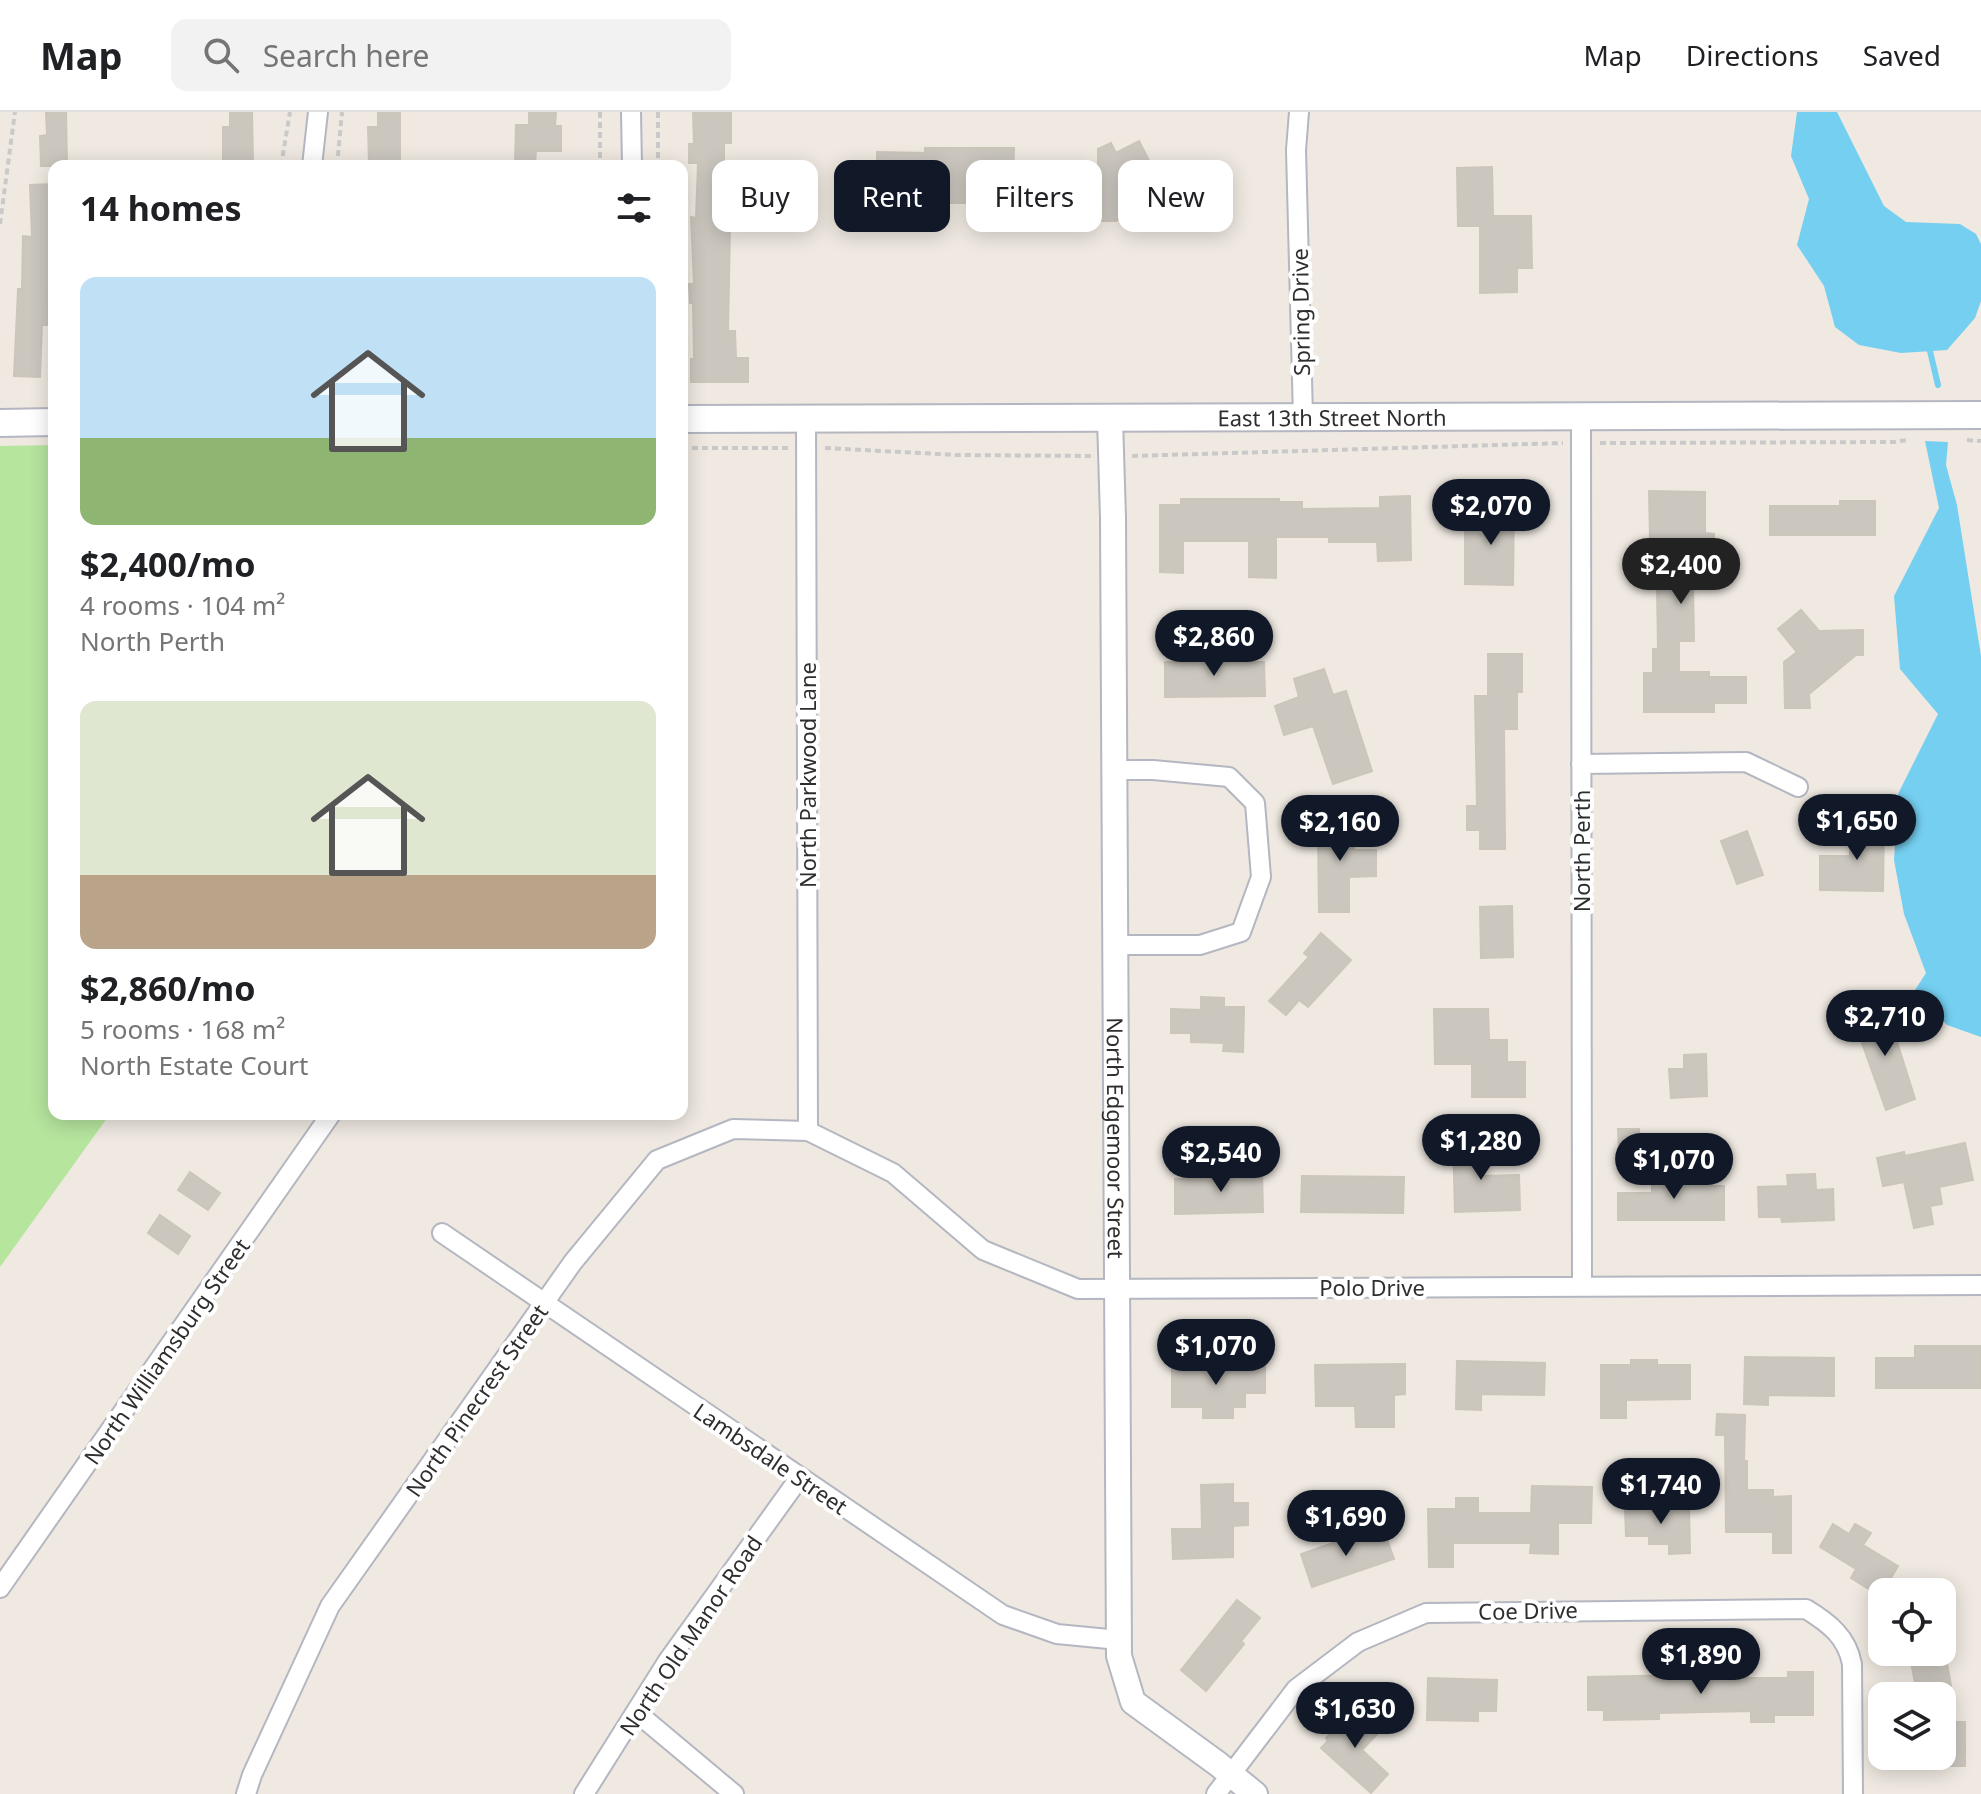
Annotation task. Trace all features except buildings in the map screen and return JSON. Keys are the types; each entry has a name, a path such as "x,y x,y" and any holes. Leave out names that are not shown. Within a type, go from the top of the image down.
{"main road":[{"name":"East 13th Street North","path":"688,419 1981,415"},
{"path":"0,423 48,422"}],"street":[{"path":"313,160 318,112"},
{"path":"631,112 632,160"},
{"name":"Spring Drive","path":"1299,112 1296,150 1303,417"},
{"name":"North Perth","path":"1581,416 1582,1286"},
{"name":"North Edgemoor Street","path":"1110,418 1119,1656 1133,1702 1255,1794"},
{"name":"North Parkwood Lane","path":"806,419 808,1131"},
{"path":"1581,764 1746,762 1798,787"},
{"path":"1114,770 1229,777 1255,803 1261,877 1241,932 1200,945 1114,945"},
{"name":"North Williamsburg Street","path":"0,1588 327,1120"},
{"name":"North Pinecrest Street","path":"246,1794 330,1606 573,1262 657,1160 733,1129 808,1131"},
{"name":"Polo Drive","path":"808,1131 893,1173 983,1250 1078,1289 1981,1285"},
{"name":"Lambsdale Street","path":"442,1233 1003,1615 1057,1634 1119,1640"},
{"name":"North Old Manor Road","path":"584,1794 667,1662 800,1477"},
{"name":"Coe Drive","path":"1216,1794 1296,1689 1358,1642 1426,1613 1806,1609 1828,1622 1849,1650 1852,1664 1853,1794"},
{"path":"636,1712 734,1794"}],"path":[{"path":"0,224 15,112"},
{"path":"282,160 290,112"},
{"path":"338,160 342,112"},
{"path":"600,112 600,160"},
{"path":"658,112 658,160"},
{"path":"688,448 855,448 957,455 1111,456 1581,443 1894,442 1916,438"},
{"path":"1954,438 1981,441"}],"green space":[{"path":"48,445 48,1120 106,1120 0,1267 0,446"}],"water":[{"path":"1797,112 1837,112 1884,206 1906,222 1960,224 1976,234 1981,244 1981,301 1975,318 1947,350 1901,353 1859,345 1835,327 1824,286 1797,245 1809,199 1791,156"},
{"path":"1925,441 1948,442 1946,465 1957,505 1981,656 1981,1037 1947,1025 1915,990 1926,973 1904,914 1894,860 1898,794 1938,714 1900,669 1894,596 1939,508"}],"waterway":[{"path":"1926,345 1938,385"}]}
